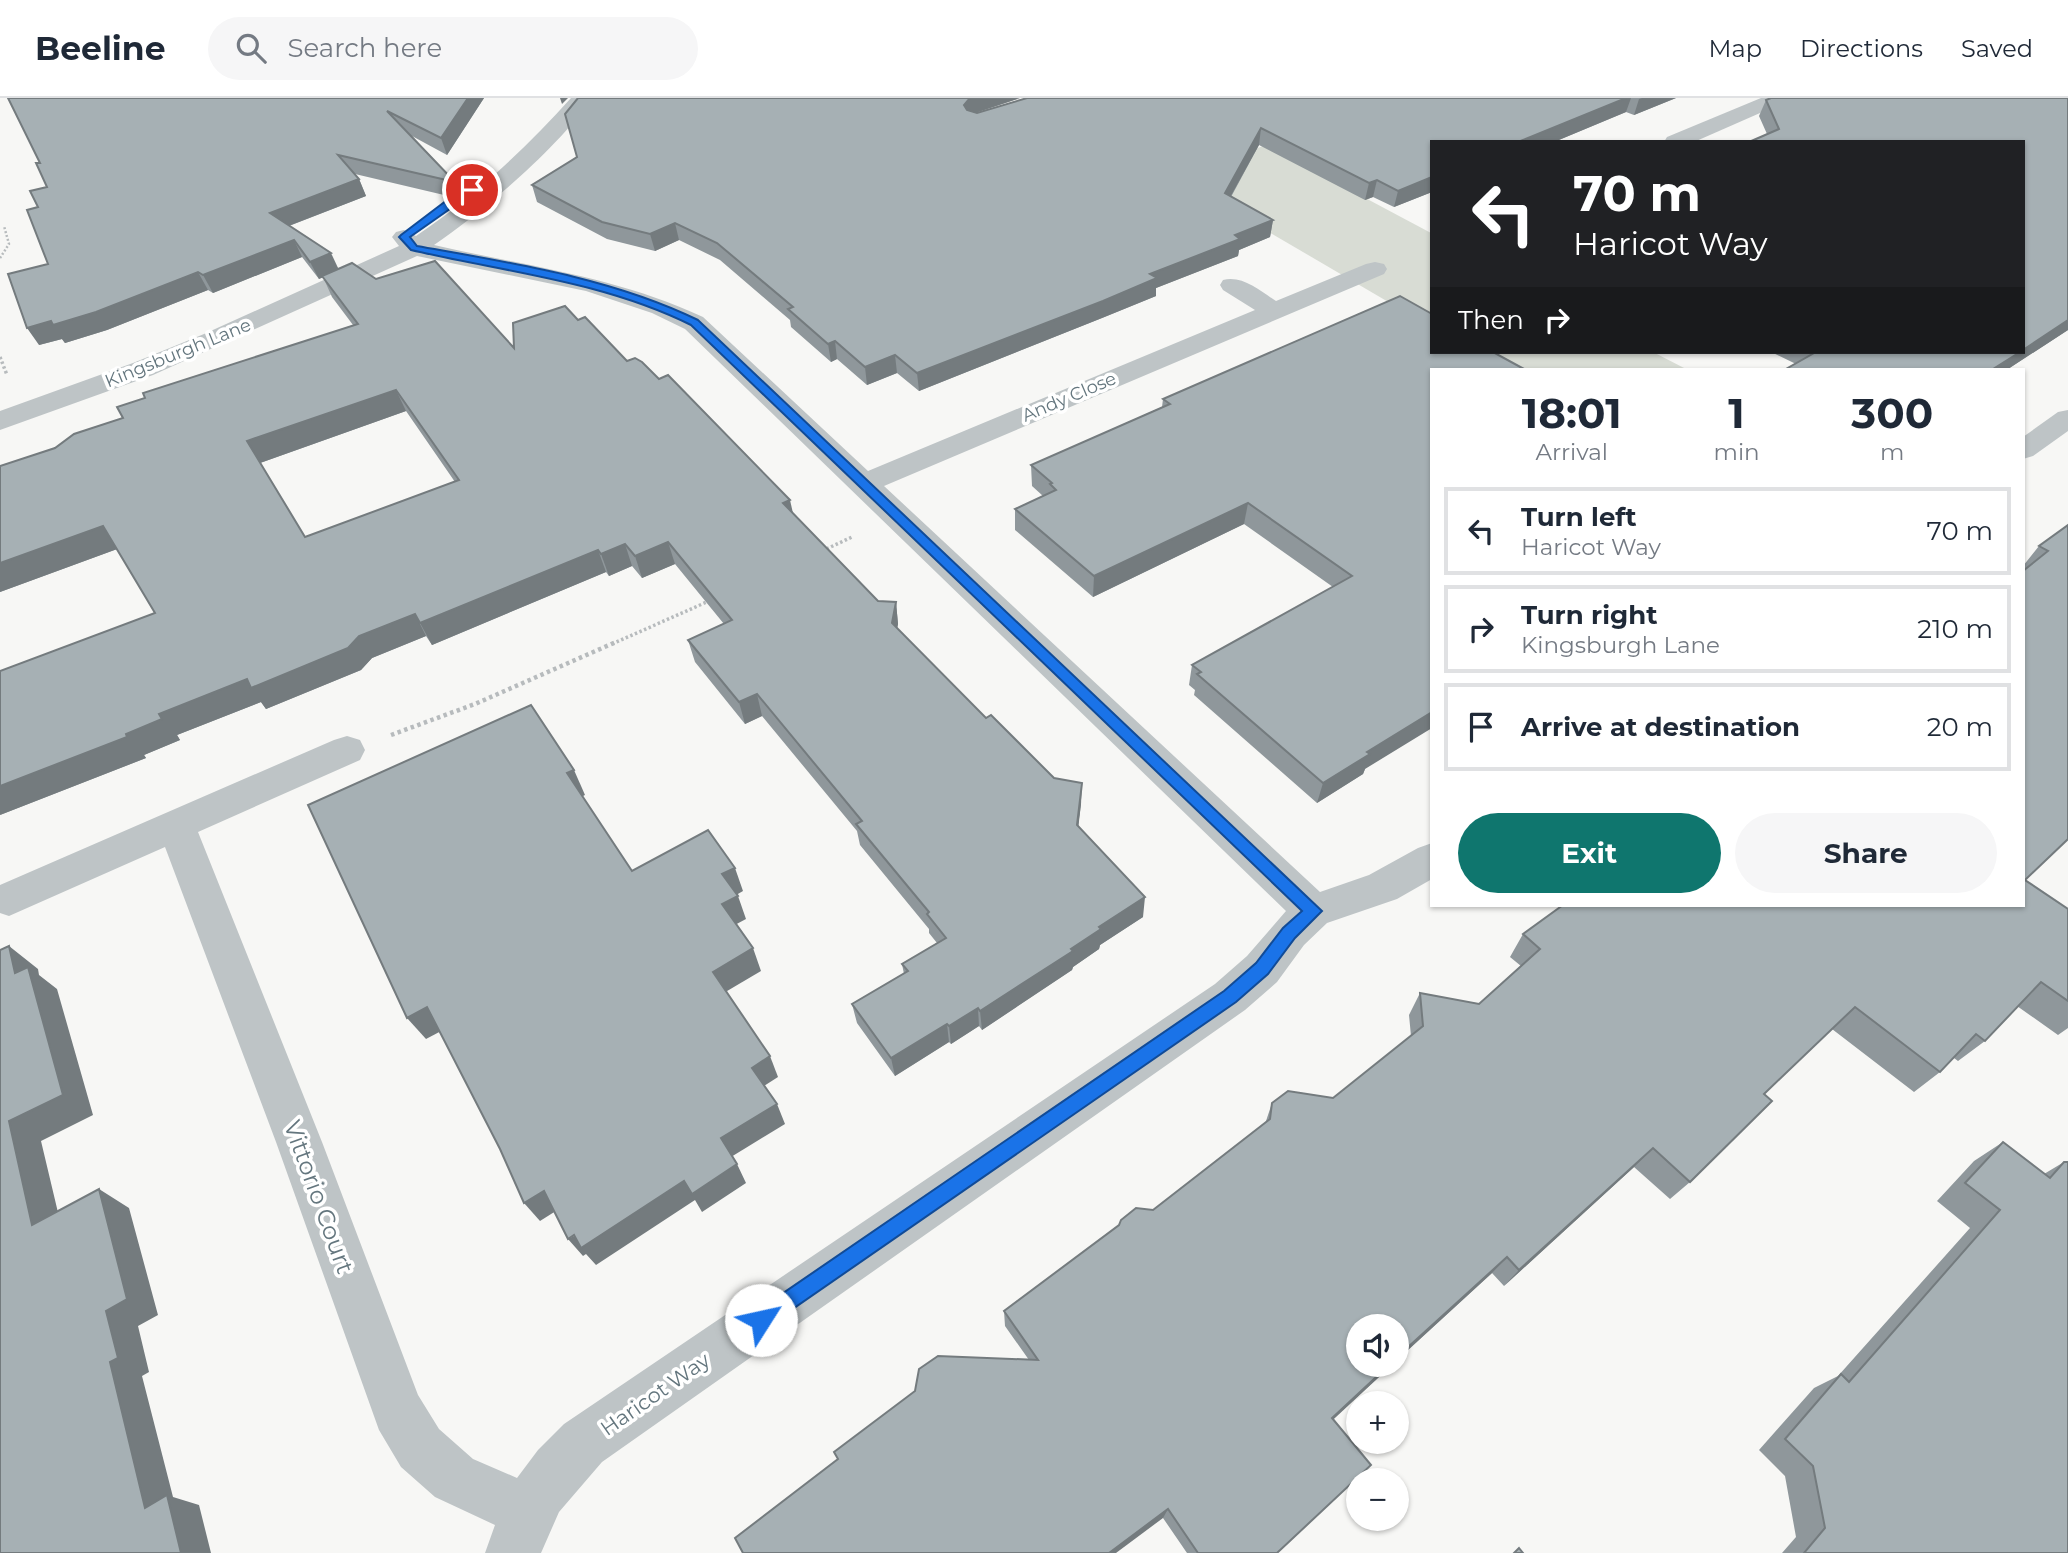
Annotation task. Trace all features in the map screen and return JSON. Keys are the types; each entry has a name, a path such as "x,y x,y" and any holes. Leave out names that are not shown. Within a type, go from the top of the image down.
{"street":[{"name":"Kingsburgh Lane","path":"0,421 212,341 417,240 516,167 565,120 582,98"},
{"path":"1680,140 1778,98"},
{"path":"417,240 656,304 694,323 1313,911 1383,887 1430,860"},
{"name":"Andy Close","path":"864,483 1375,269"},
{"path":"1231,285 1274,311"},
{"name":"Kingsburgh Lane","path":"0,415 85,391"},
{"path":"2025,449 2063,428"},
{"path":"9,899 347,750"},
{"name":"Vittorio Court","path":"177,827 299,1142 398,1411 420,1448 520,1532"},
{"name":"Haricot Way","path":"520,1532 550,1475 583,1443 1230,997 1262,968 1289,933 1313,911"}],"path":[{"path":"0,258 10,249 11,244 4,226"},
{"path":"0,356 11,386"},
{"path":"810,556 861,533"},
{"path":"347,750 475,704 711,600"}],"shaded area":[{"path":"1266,145 1430,232 1430,326 1175,177"},
{"path":"1477,354 1657,354 1684,368 1501,368"}],"building":[{"path":"8,98 468,98 441,138 387,111 455,182 338,155 359,179 270,213 331,253 310,262 294,240 203,275 198,272 96,312 53,325 51,321 27,328 8,274 48,264 27,210 38,207 30,191 47,187 36,163 40,163"},
{"path":"578,98 970,98 964,105 967,110 977,113 1027,98 1626,98 1523,140 1430,140 1430,178 1398,191 1377,180 1369,183 1261,128 1225,193 1273,220 1235,235 1240,239 1150,274 1157,278 917,373 895,355 865,367 835,341 828,344 788,309 793,307 717,243 675,223 650,234 602,222 532,185 577,157 565,114"},
{"path":"2068,98 2068,320 2025,349 2025,140 1754,140 1779,129 1766,100"},
{"path":"435,261 514,348 513,323 565,306 578,320 585,317 627,361 635,358 659,379 668,375 790,500 783,503 878,601 896,602 892,623 986,718 991,715 1054,778 1082,783 1077,825 1145,897 1099,927 1101,929 1071,949 1073,951 980,1011 978,1008 949,1026 947,1024 891,1058 852,1004 908,971 902,964 946,938 927,914 929,912 856,824 862,821 757,694 739,702 688,640 732,620 668,542 635,556 625,544 601,554 598,550 420,623 415,614 359,636 348,648 251,688 247,679 159,714 162,719 126,734 127,737 0,786 0,671 155,613 103,526 0,563 0,466 55,448 74,434 123,418 117,407 145,398 143,393 358,324 322,276 352,263 376,279","holes":["396,390 459,480 305,537 247,441"]},
{"path":"1400,296 1430,313 1430,354 1497,354 1522,368 1430,368 1430,713 1323,783 1197,674 1201,672 1192,665 1352,576 1248,503 1094,576 1015,509 1056,490 1050,484 1052,483 1031,465 1170,404 1163,399"},
{"path":"1812,354 2017,354 1995,368 1788,368"},
{"path":"2068,525 2068,839 2025,880 2025,569 2048,551 2039,546"},
{"path":"531,705 574,770 567,773 632,871 708,830 735,868 722,874 738,896 722,904 753,948 713,972 770,1056 752,1068 777,1104 721,1138 737,1164 692,1194 684,1181 581,1248 574,1235 568,1239 544,1191 524,1203 500,1149 427,1007 407,1018 308,805"},
{"path":"2025,880 2068,909 2068,1001 2041,982 1985,1041 1976,1034 1940,1072 1855,1007 1764,1094 1772,1101 1690,1182 1653,1148 1519,1270 1507,1257 1409,1346 1409,1314 1346,1314 1346,1377 1376,1377 1361,1391 1346,1391 1346,1405 1332,1418 1346,1435 1346,1454 1362,1454 1371,1465 1368,1468 1346,1468 1346,1488 1277,1553 1198,1553 1168,1509 1109,1553 743,1553 735,1538 838,1459 834,1452 915,1391 919,1369 938,1356 1038,1360 1004,1311 1119,1225 1121,1220 1136,1208 1153,1210 1270,1119 1272,1103 1288,1091 1333,1098 1423,1026 1420,993 1479,1004 1540,949 1523,934 1560,907 2025,907"},
{"path":"9,946 15,973 28,967 63,1095 9,1121 32,1225 99,1189 127,1299 106,1311 118,1358 110,1362 145,1508 167,1495 181,1553 0,1553 0,950"},
{"path":"2003,1142 2050,1178 2064,1162 2068,1162 2068,1553 1804,1553 1825,1528 1813,1466 1785,1439 1841,1374 1849,1382 2000,1210 1965,1183"}],"route":[{"path":"472,190 450,202 404,237 414,248 519,267 632,296 656,304 694,323 1313,911 1289,933 1262,968 1230,997 761,1320"}]}
